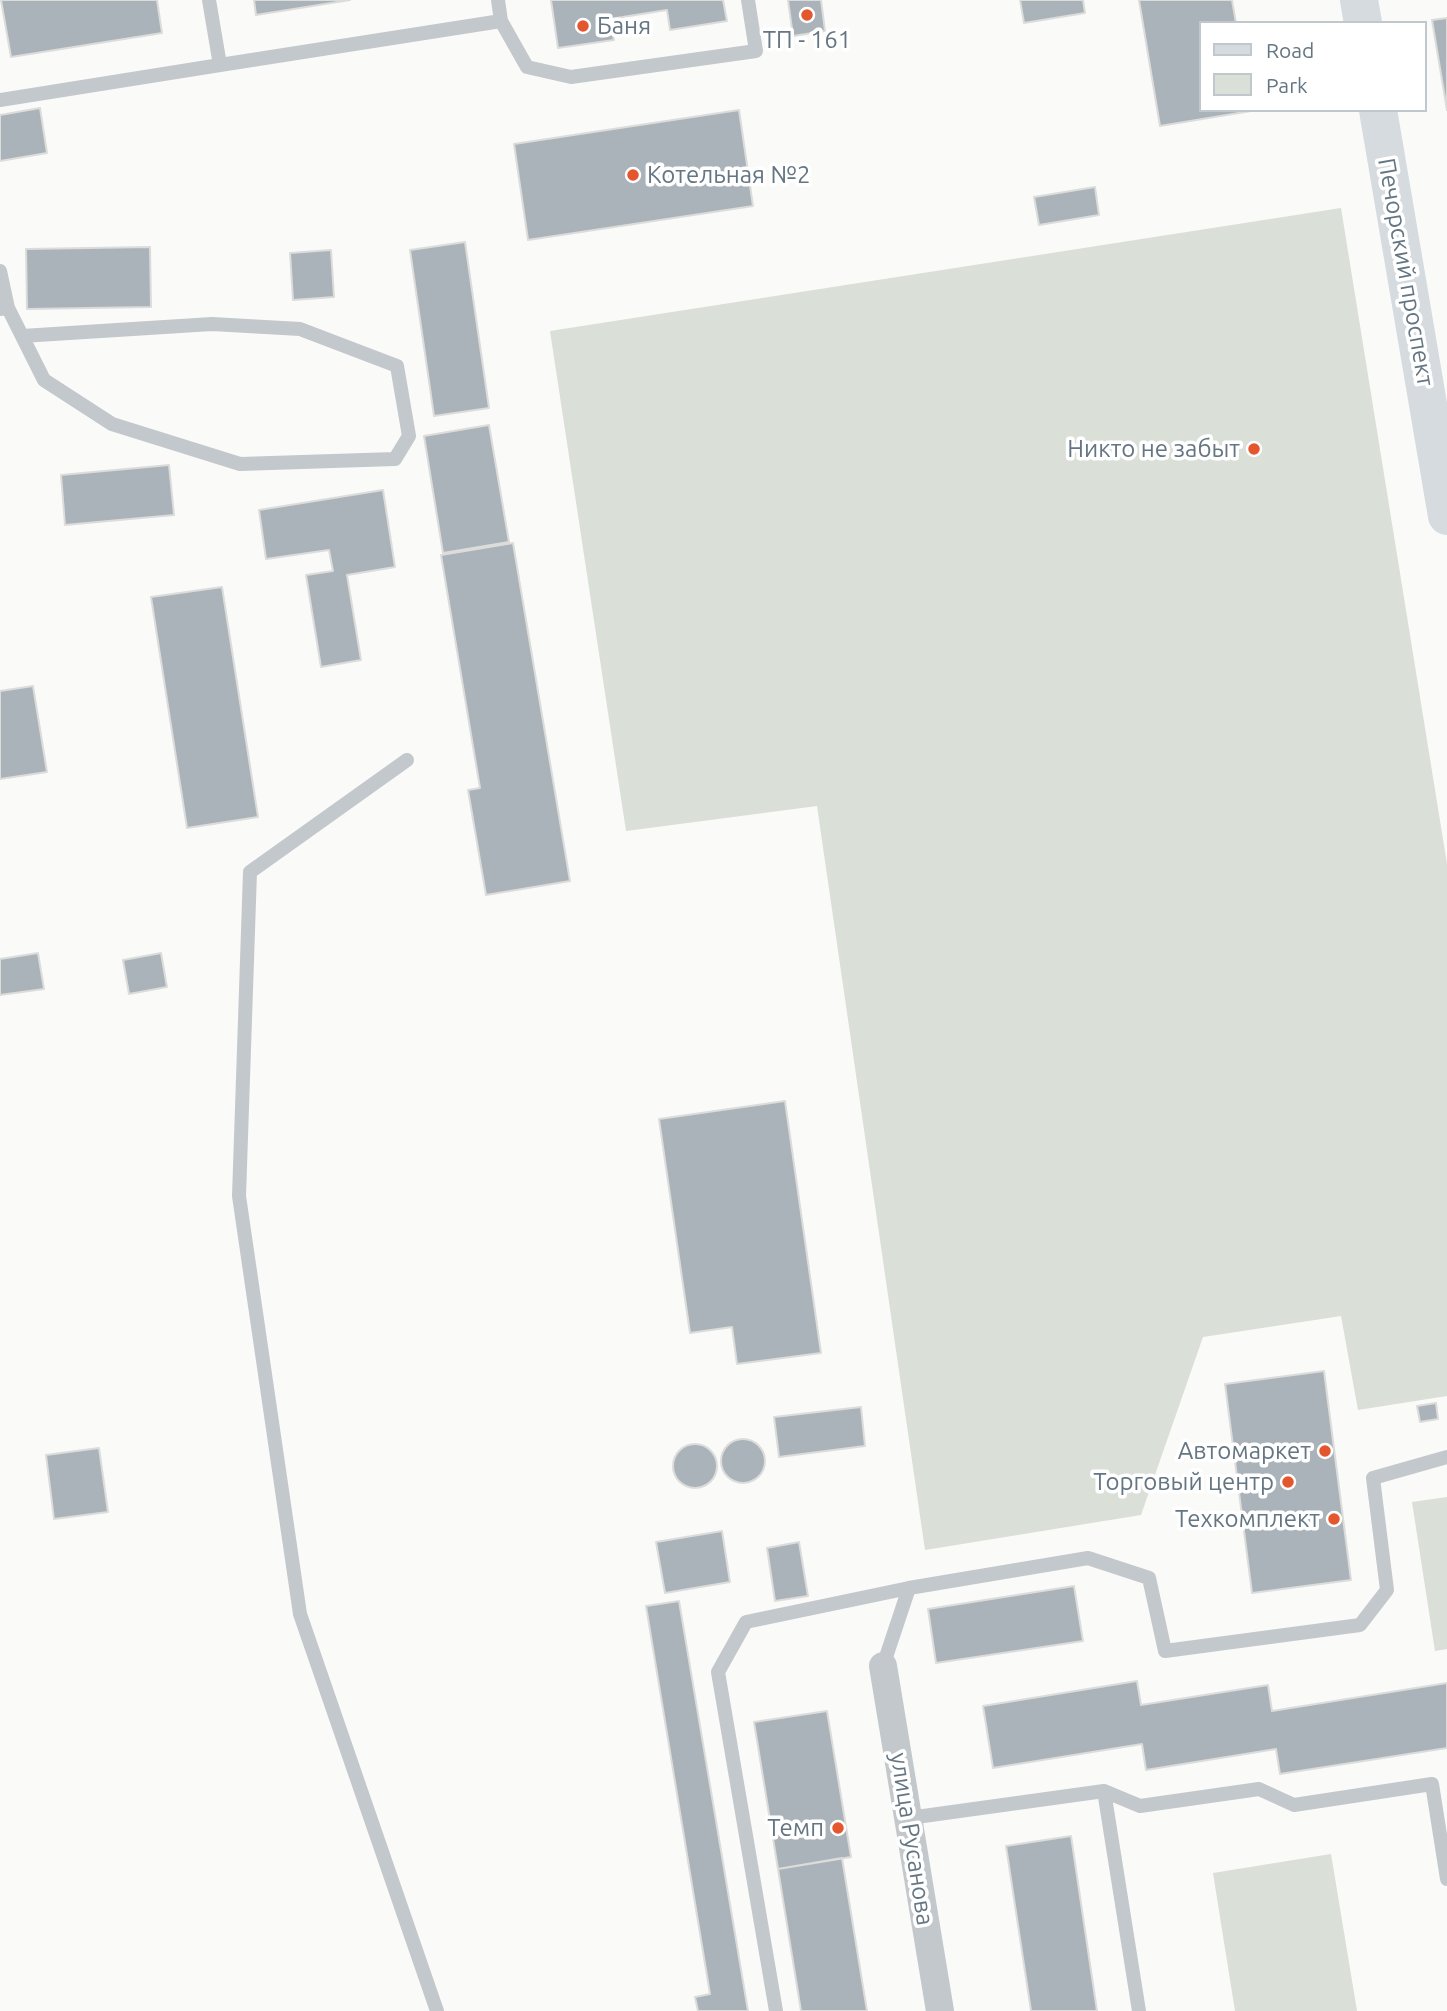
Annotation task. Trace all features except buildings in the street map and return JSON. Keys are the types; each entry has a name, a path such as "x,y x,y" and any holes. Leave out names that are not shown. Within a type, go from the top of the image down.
{"main road":[{"path":"1359,0 1363,21"},
{"name":"Печорский проспект","path":"1378,112 1447,516"}],"street":[{"name":"улица Русанова","path":"883,1666 940,2011"}],"lane":[{"path":"209,0 220,65"},
{"path":"498,0 500,21 527,67 571,78 756,51 748,0"},
{"path":"0,100 500,21"},
{"path":"0,271 4,308 22,336 44,380 112,424 240,464 395,459 409,436 397,366 300,329 212,324 22,336"},
{"path":"407,760 250,872 239,1196 300,1614 437,2011"},
{"path":"776,2011 718,1672 746,1622 909,1588 1087,1558 1149,1578 1165,1651 1360,1625 1387,1590 1373,1478 1447,1457"},
{"path":"883,1666 909,1588"},
{"path":"909,1818 1104,1791 1140,1806 1259,1789 1294,1805 1432,1784 1447,1879"},
{"path":"1104,1791 1139,2011"}],"green space":[{"path":"1341,208 1447,864 1447,1396 1358,1410 1341,1316 1203,1337 1141,1515 925,1550 817,806 626,831 550,331"},
{"path":"1447,1497 1447,1649 1435,1651 1412,1502"},
{"path":"1331,1854 1357,2011 1235,2011 1213,1873"}],"place":[{"name":"ТП - 161","path":"807,15"},
{"name":"Баня","path":"583,26"},
{"name":"Котельная №2","path":"633,175"},
{"name":"Никто не забыт","path":"1254,449"},
{"name":"Автомаркет","path":"1325,1451"},
{"name":"Торговый центр","path":"1288,1482"},
{"name":"Техкомплект","path":"1334,1519"},
{"name":"Темп","path":"838,1828"}]}
